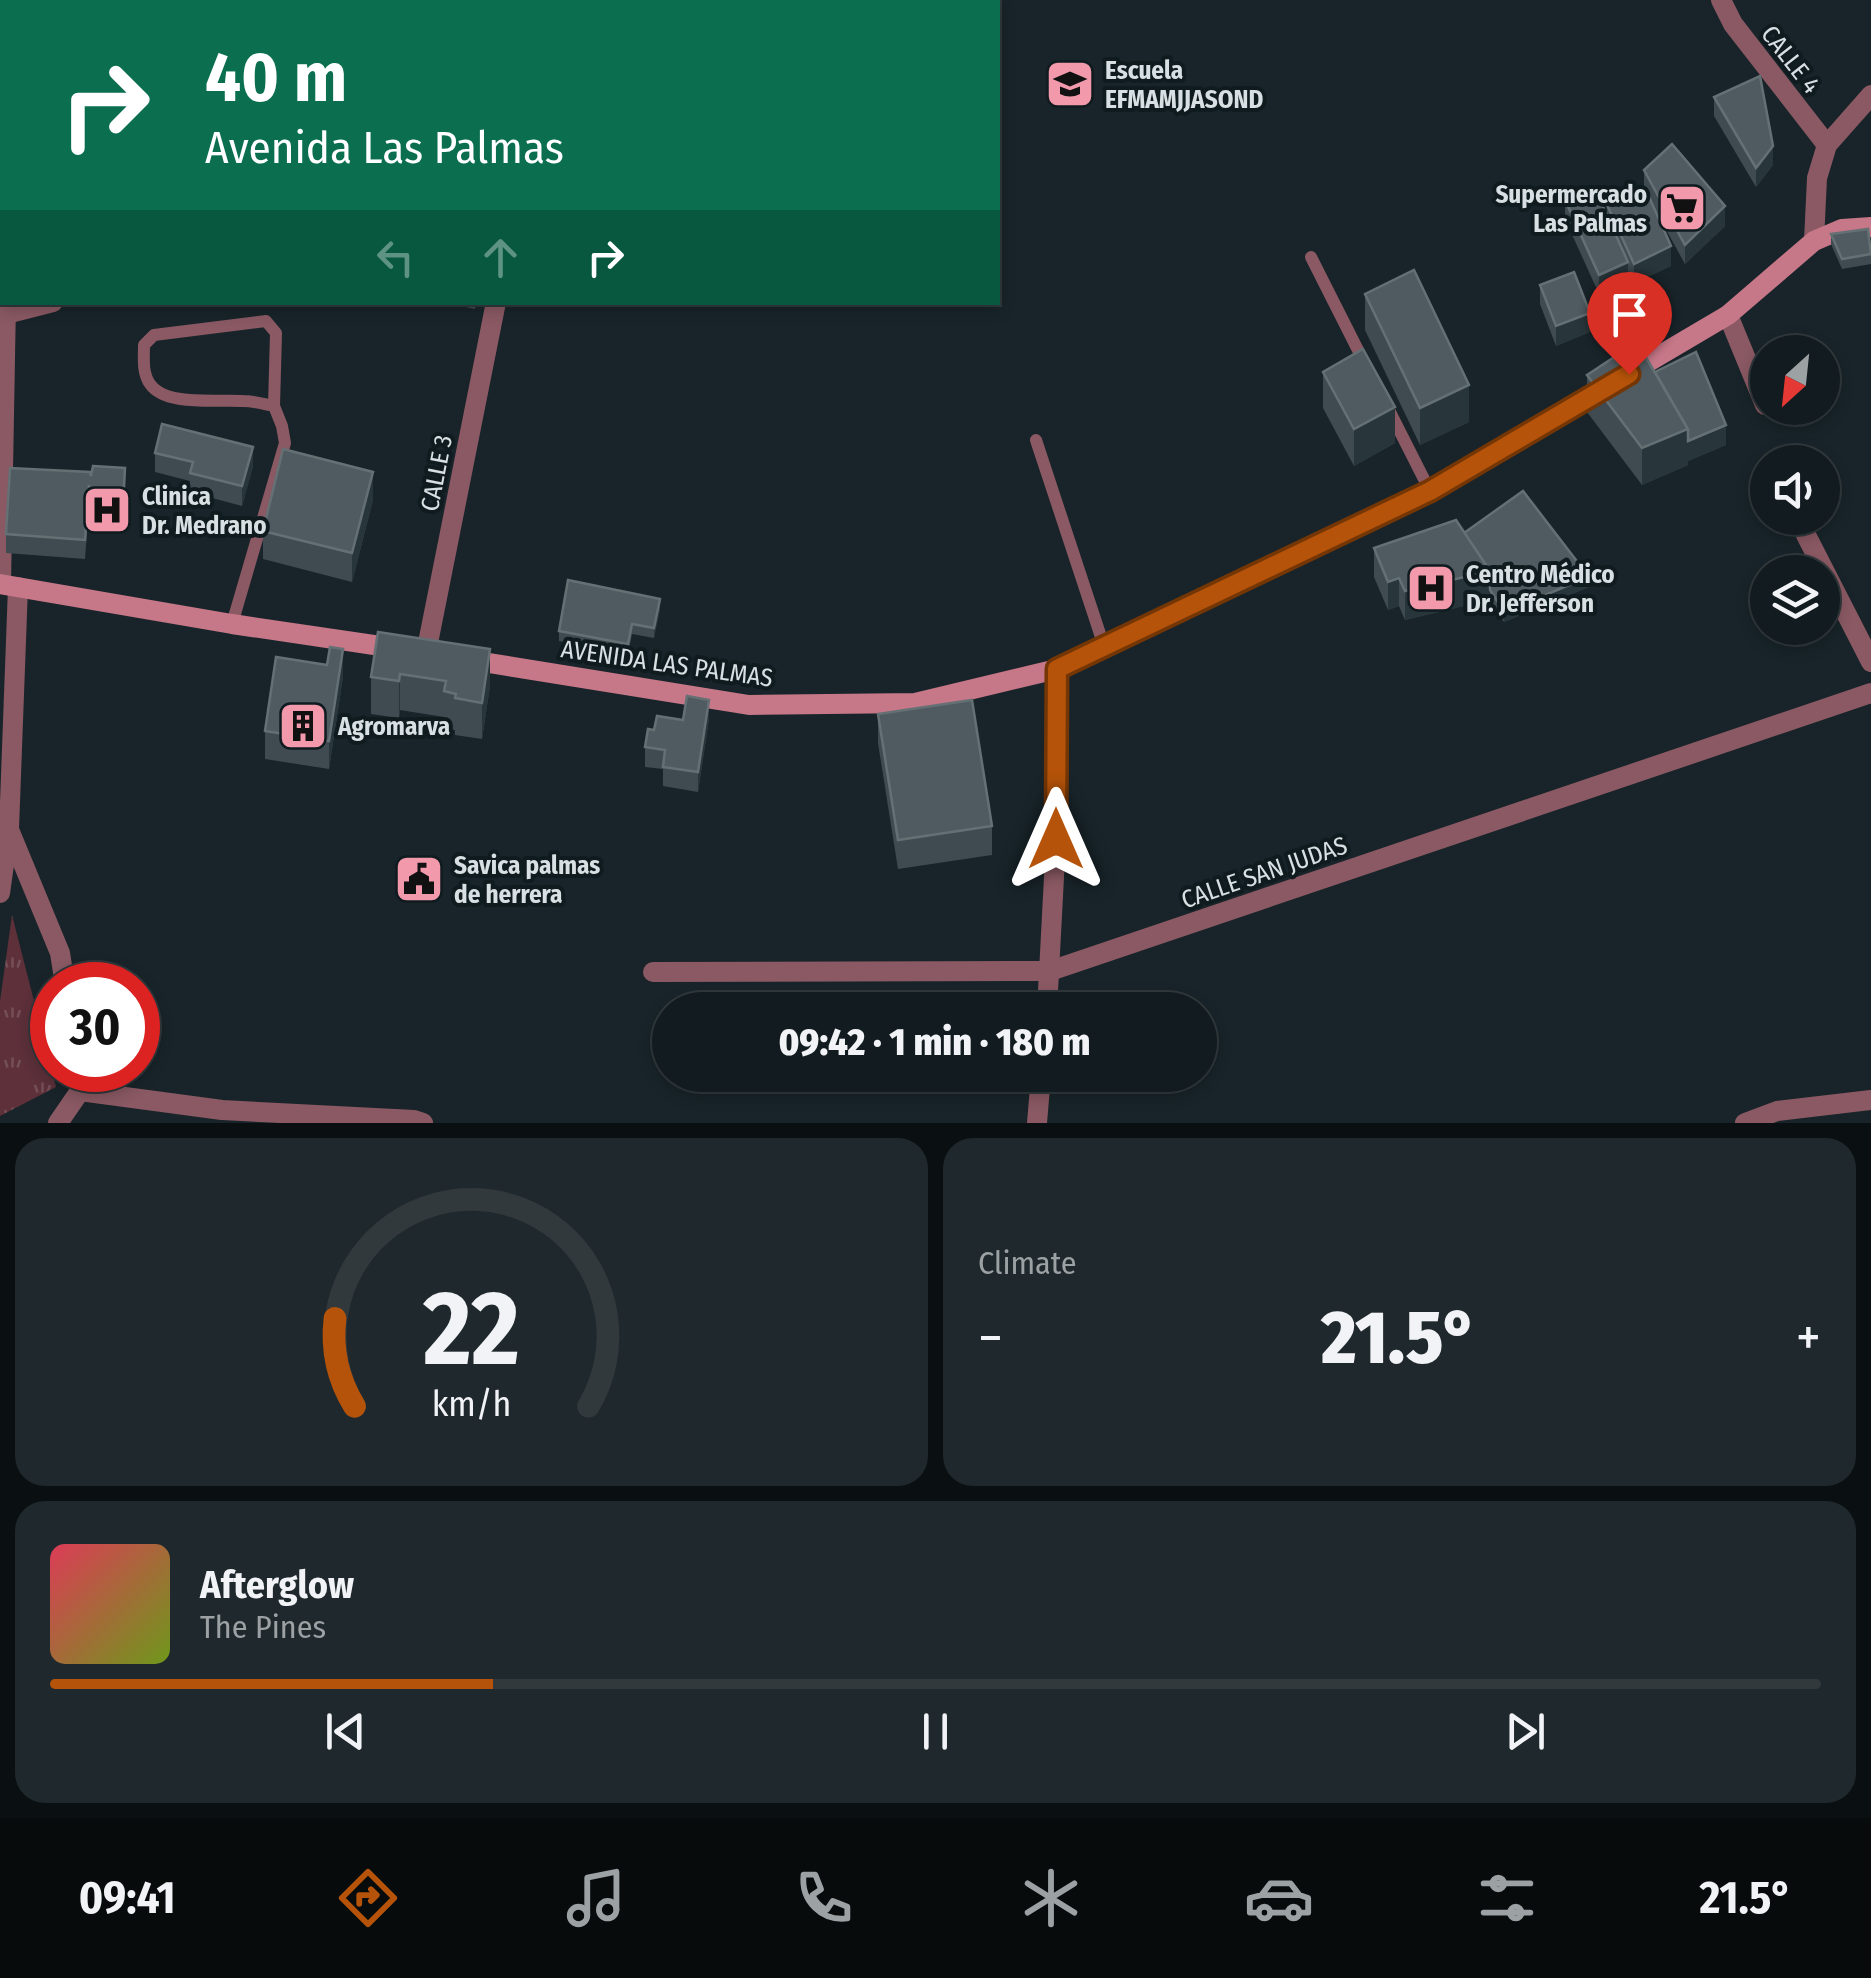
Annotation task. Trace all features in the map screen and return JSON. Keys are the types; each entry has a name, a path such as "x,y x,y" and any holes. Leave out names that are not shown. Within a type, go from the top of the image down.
{"street":[{"name":"CALLE 4","path":"1721,0 1732,24 1826,145"},
{"path":"1814,241 1818,178 1826,145 1871,96"},
{"name":"AVENIDA LAS PALMAS","path":"6,585 749,705 916,703 1057,669 1430,491 1728,315 1814,241 1842,229 1871,228"},
{"name":"CALLE 3","path":"426,653 495,305"},
{"path":"0,893 9,829 6,308"},
{"path":"1728,315 1750,369"},
{"path":"1806,536 1871,662"},
{"path":"1048,992 1056,839 1057,669"},
{"name":"CALLE SAN JUDAS","path":"653,972 1050,972 1871,692"},
{"path":"9,829 61,962"},
{"path":"58,1123 73,1092"},
{"path":"126,1092 223,1117 423,1123"},
{"path":"1038,1123 1041,1092"},
{"path":"1745,1123 1871,1100"}],"lane":[{"path":"1312,258 1370,374"},
{"path":"232,624 285,443 274,406 276,333 266,321 154,334 144,345 144,366 150,385 164,395 274,406"},
{"path":"1379,391 1430,491"},
{"path":"1036,440 1104,646"}],"green space":[{"path":"12,915 30,985 30,1092 46,1092 0,1116 0,1001"}],"building":[{"path":"1760,76 1773,146 1756,168 1714,97"},
{"name":"Supermercado Las Palmas","path":"1672,144 1725,206 1685,245 1644,170"},
{"path":"1594,187 1628,262 1599,275 1565,200"},
{"path":"1645,188 1671,246 1634,264 1607,205"},
{"path":"1868,229 1871,254 1842,259 1831,234"},
{"path":"1414,270 1469,385 1420,408 1365,294"},
{"path":"1574,272 1590,313 1556,326 1540,285"},
{"path":"1637,342 1688,429 1642,448 1587,375"},
{"path":"1363,349 1395,407 1354,429 1323,372"},
{"path":"1696,352 1726,425 1688,441 1688,429 1655,372"},
{"path":"162,424 253,447 242,486 190,473 193,462 155,453"},
{"path":"283,449 373,472 352,553 263,531"},
{"path":"93,466 125,468 123,506 90,504 89,485 85,540 6,534 10,468 90,472 91,476"},
{"path":"1523,491 1589,577 1504,612 1490,590 1490,571 1464,533"},
{"path":"1456,520 1490,571 1405,591 1399,578 1388,582 1374,548"},
{"path":"568,580 660,599 654,628 632,624 628,644 559,631"},
{"path":"378,632 490,649 482,703 455,698 456,694 444,691 446,681 400,674 399,681 371,677"},
{"path":"330,647 343,649 329,741 265,731 276,657 327,665"},
{"path":"687,696 709,700 698,772 663,767 665,750 645,747 648,729 654,730 657,716 683,720"},
{"path":"972,700 992,826 898,840 878,714"}],"place":[{"name":"Escuela EFMAMJJASOND","path":"1070,84"},
{"name":"Supermercado Las Palmas","path":"1682,208"},
{"name":"Clinica Dr. Medrano","path":"107,510"},
{"name":"Centro Médico Dr. Jefferson","path":"1431,588"},
{"name":"Agromarva","path":"303,726"},
{"name":"Savica palmas de herrera","path":"419,879"}],"route":[{"path":"1056,839 1057,669 1430,491 1629,374"}]}
